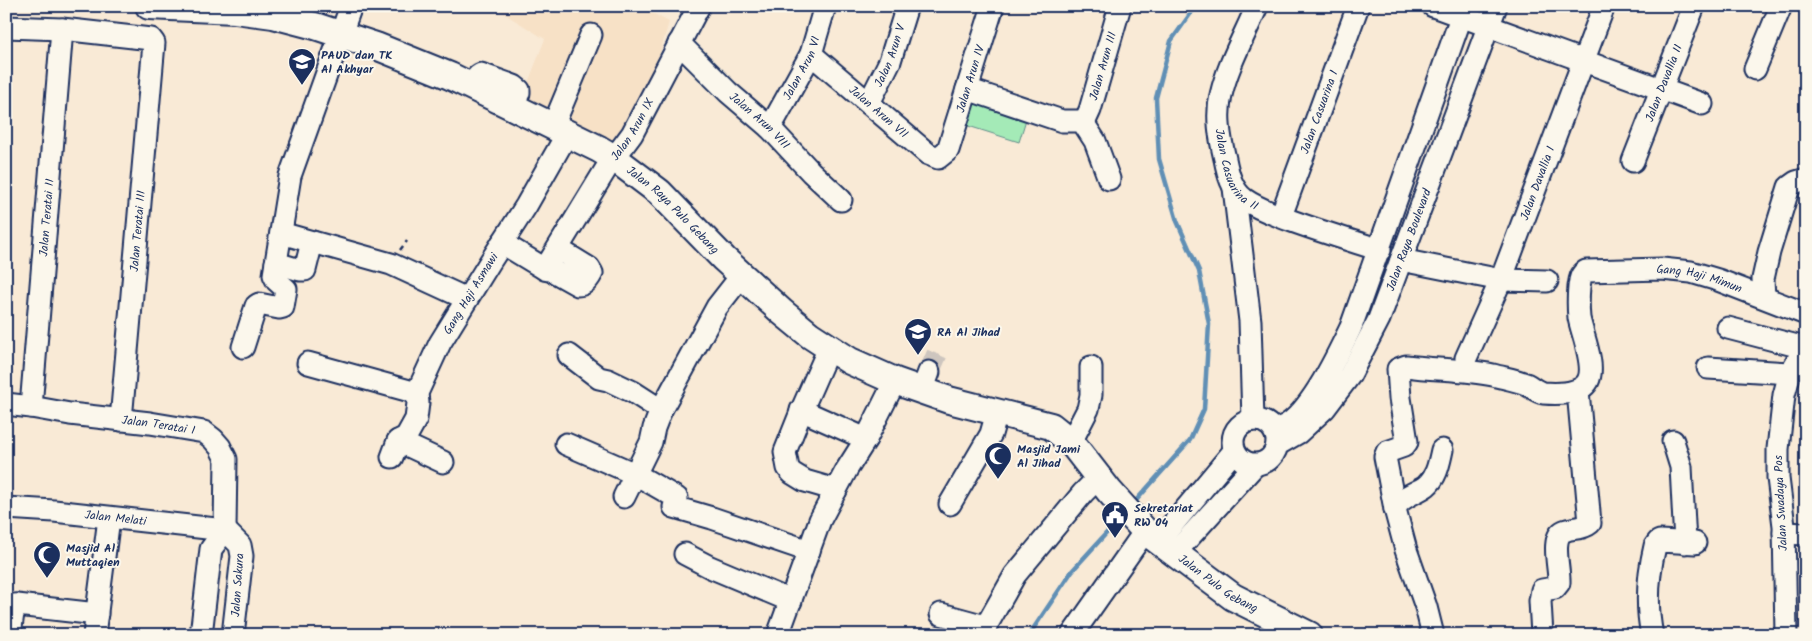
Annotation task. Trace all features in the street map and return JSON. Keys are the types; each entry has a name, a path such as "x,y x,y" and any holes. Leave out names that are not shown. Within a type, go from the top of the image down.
{"main road":[{"name":"Jalan Raya Pulo Gebang","path":"151,6 203,7 294,13 342,35 376,46 471,86 614,158 659,192 782,312 810,335 850,361 895,381 926,381 997,412 1051,426 1071,442 1104,485 1153,537"},
{"name":"Jalan Pulo Gebang","path":"1153,537 1233,597 1309,635"}],"street":[{"path":"244,346 256,306 259,304 283,307 286,289 274,278 290,176 351,6"},
{"name":"Jalan Arun IX","path":"545,269 614,158 636,128 699,6"},
{"name":"Jalan Arun VI","path":"770,128 811,54 824,6"},
{"name":"Jalan Arun V","path":"868,103 890,62 907,6"},
{"name":"Jalan Arun IV","path":"948,150 993,6"},
{"name":"Jalan Arun III","path":"1082,122 1090,110 1120,6"},
{"name":"Jalan Casuarina II","path":"1257,6 1226,76 1220,96 1220,139 1227,170 1234,188 1243,198 1258,207 1322,232 1380,250"},
{"name":"Jalan Casuarina I","path":"1281,216 1358,6"},
{"path":"1433,6 1463,11 1488,26 1702,104"},
{"name":"Jalan Raya Boulevard","path":"1275,437 1298,433 1325,408 1350,375 1379,319 1496,6"},
{"name":"Jalan Davallia I","path":"1466,358 1501,280 1604,6"},
{"name":"Jalan Davallia II","path":"1633,161 1694,6"},
{"path":"1755,69 1781,6"},
{"name":"Jalan Raya Boulevard","path":"1275,437 1300,412 1318,389 1352,327 1463,11"},
{"path":"6,27 62,29"},
{"name":"Jalan Teratai III","path":"62,29 151,39 154,43 121,420"},
{"name":"Jalan Teratai II","path":"31,407 62,29"},
{"name":"Gang Haji Asmawi","path":"443,462 395,449 406,437 416,419 417,393 440,343 526,206 559,130 556,119 591,35"},
{"name":"Jalan Arun VIII","path":"679,43 728,92 770,128 811,172 841,200"},
{"name":"Jalan Arun VII","path":"811,54 928,154 938,158 948,150"},
{"path":"967,90 1062,121 1082,122 1095,141 1109,179"},
{"path":"1764,297 1763,279 1769,252 1789,188 1796,182 1806,179"},
{"path":"1234,188 1250,321 1253,420"},
{"path":"282,233 391,264 467,299"},
{"path":"276,263 305,270 312,242"},
{"path":"502,243 545,269 553,271 578,285 582,285 589,279 592,273 589,268 558,249"},
{"path":"1401,260 1501,280 1547,281"},
{"name":"Gang Haji Mimun","path":"1578,391 1585,385 1590,373 1588,354 1579,318 1578,300 1581,274 1586,271 1662,268 1691,272 1764,297 1806,314"},
{"path":"624,497 651,442 661,410 717,307 742,275"},
{"path":"1728,328 1805,348"},
{"path":"829,348 801,410 785,452 788,468 805,481 836,490"},
{"name":"Jalan Swadaya Pos","path":"1786,635 1784,533 1778,478 1778,449 1784,395 1790,373 1805,348"},
{"path":"569,355 599,378 608,380 633,392 661,410"},
{"path":"308,363 417,393"},
{"path":"1433,635 1426,607 1406,550 1395,509 1385,458 1387,452 1404,446 1407,442 1397,373 1400,368 1406,366 1460,370 1492,375 1525,384 1540,393 1578,391 1590,523 1585,527 1562,531 1559,535 1556,543 1559,583 1555,588 1542,590 1540,601 1542,635"},
{"path":"1071,442 1088,409 1091,395 1091,367"},
{"path":"1708,368 1790,373"},
{"path":"778,635 820,520 866,439 895,381"},
{"name":"Jalan Teratai I","path":"6,404 70,414 150,422 204,432 220,447 226,459 225,530"},
{"path":"801,410 866,439"},
{"path":"950,504 991,434 997,412"},
{"path":"1253,420 1268,424 1275,437 1276,450 1270,459 1255,465 1246,463 1239,458 1234,450 1233,442 1234,434 1238,427 1245,422 1253,420"},
{"path":"1652,635 1648,596 1655,546 1660,541 1690,543 1681,467 1673,441"},
{"path":"566,444 635,474 677,498 674,507 809,551"},
{"path":"1072,635 1153,537 1234,450"},
{"path":"1395,509 1398,503 1426,486 1435,475 1442,450"},
{"path":"1153,537 1182,544 1255,465"},
{"path":"941,614 983,630 1015,575 1083,493 1104,485"},
{"name":"Jalan Melati","path":"6,508 225,530"},
{"path":"94,635 109,518"},
{"path":"201,635 212,549 225,530"},
{"name":"Jalan Sakura","path":"225,530 240,546 242,556 234,635"},
{"path":"1784,533 1806,534"},
{"path":"685,554 710,568 791,601"},
{"path":"10,635 13,613 11,605 96,614"}],"shaded area":[{"path":"502,6 639,6 669,22 658,59 611,147 521,101 545,39 500,11"}],"green space":[{"path":"971,95 1028,113 1019,142 962,124"}],"waterway":[{"path":"1132,505 1190,440 1204,409 1209,324 1199,271 1177,221 1159,159 1156,98 1171,41 1196,6"},
{"path":"1029,635 1072,571 1122,516"}],"tunnel":[{"path":"929,372 937,354"}],"place":[{"name":"PAUD dan TK Al Akhyar","path":"302,86"},
{"name":"RA Al Jihad","path":"918,356"},
{"name":"Masjid Jami Al Jihad","path":"998,480"},
{"name":"Sekretariat RW 04","path":"1115,539"},
{"name":"Masjid Al Muttaqien","path":"47,579"}]}
